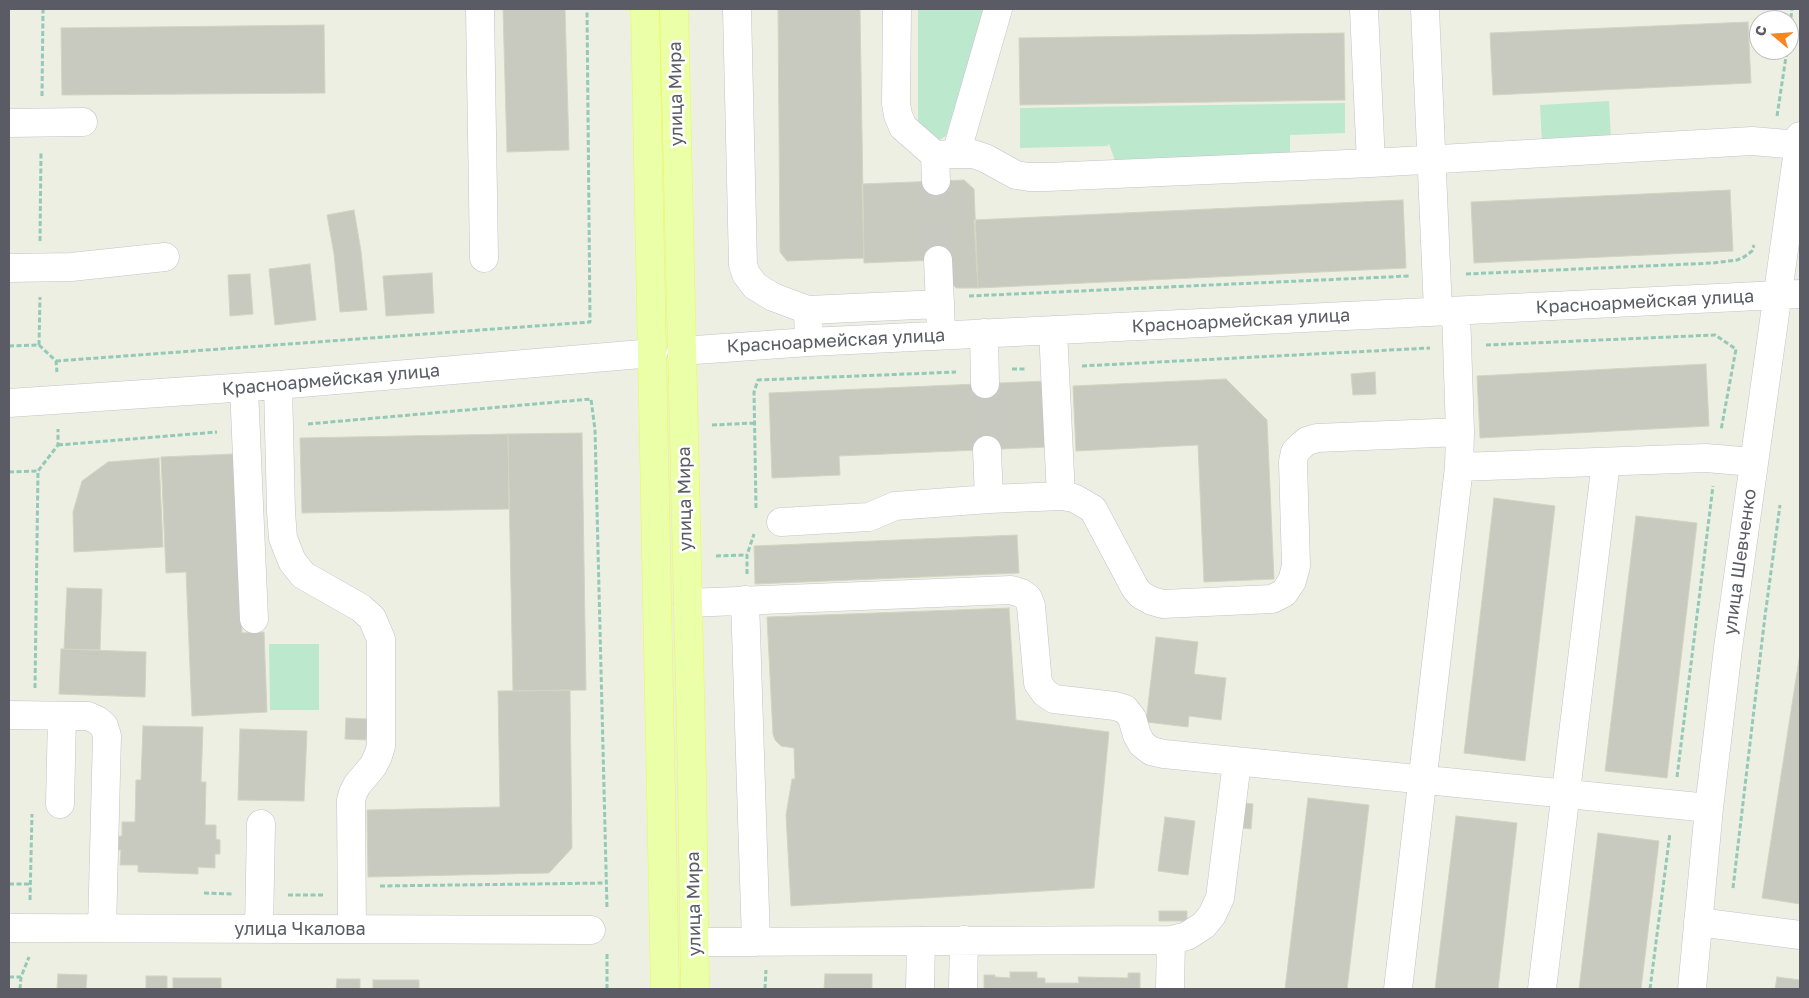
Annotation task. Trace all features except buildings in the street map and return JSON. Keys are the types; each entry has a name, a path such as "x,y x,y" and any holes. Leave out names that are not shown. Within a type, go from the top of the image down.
{"main road":[{"name":"улица Мира","path":"645,9 665,989"},
{"name":"улица Мира","path":"674,9 695,989"},
{"path":"653,353 681,351"},
{"path":"665,943 695,942"}],"street":[{"path":"480,9 484,258"},
{"path":"737,9 743,265 746,274 755,286 773,297 808,310 939,296"},
{"path":"897,9 896,104 903,127 945,154 973,154 1016,174 1029,177 1371,163 1752,140 1800,140"},
{"path":"936,181 998,9"},
{"path":"1364,9 1371,163"},
{"path":"1398,989 1459,467 1460,432 1457,347 1437,275 1425,9"},
{"path":"9,123 83,122"},
{"name":"улица Шевченко","path":"1692,989 1709,808 1753,462 1789,295 1800,140"},
{"path":"9,268 71,267 165,257"},
{"path":"938,260 941,335"},
{"name":"Красноармейская улица","path":"681,351 941,335 1789,295"},
{"path":"808,310 810,342"},
{"path":"1054,330 1061,496"},
{"path":"984,333 985,377"},
{"name":"Красноармейская улица","path":"9,404 244,388 653,353"},
{"path":"278,385 283,538 292,561 303,575 361,608 372,618 381,639 381,746 373,766 353,793 351,800 352,930"},
{"path":"244,388 254,619"},
{"path":"781,522 869,517 895,506 989,499 1061,496 1074,498 1093,509 1135,588 1141,595 1152,601 1163,604 1272,599 1284,593 1292,581 1296,566 1293,462 1295,452 1307,441 1317,438 1460,432"},
{"path":"987,450 989,499"},
{"path":"1459,467 1717,458 1753,462"},
{"path":"1542,989 1606,462"},
{"path":"688,603 1011,590 1021,593 1028,598 1031,606 1038,683 1045,693 1054,699 1115,706 1125,709 1132,718 1142,744 1152,751 1237,762 1709,808"},
{"path":"745,600 756,942"},
{"path":"22,715 88,716 104,726 106,736 102,928"},
{"path":"60,804 62,716"},
{"path":"695,942 1170,940 1187,936 1204,925 1212,915 1220,898 1237,762"},
{"path":"259,929 260,824"},
{"path":"1698,922 1800,935"},
{"name":"улица Чкалова","path":"9,928 602,931"},
{"path":"963,989 964,940"},
{"path":"1170,940 1170,989"},
{"path":"920,989 921,941"}],"path":[{"path":"9,346 39,345 43,9"},
{"path":"56,361 590,322 587,9"},
{"path":"939,296 1713,263"},
{"path":"708,425 754,423 754,392 758,380 985,377 1055,367 1715,335 1736,349 1717,458 1650,989"},
{"path":"280,427 591,399 595,430 606,883 602,931 607,989"},
{"path":"22,715 38,471 58,445 246,429"},
{"path":"9,472 38,471"},
{"path":"1728,925 1780,499"},
{"path":"9,884 30,884 32,805"},
{"path":"204,893 327,895 368,886 606,883"},
{"path":"9,977 21,977 20,989"}],"green space":[{"path":"918,9 985,9 946,136 933,141 918,125"},
{"path":"1609,101 1611,139 1542,143 1540,105"},
{"path":"1345,103 1345,133 1290,135 1290,157 1116,163 1109,144 1107,146 1020,148 1020,108"},
{"path":"269,644 319,644 319,710 270,710"}],"tunnel":[{"path":"936,181 938,260"},
{"path":"985,384 987,450"}]}
